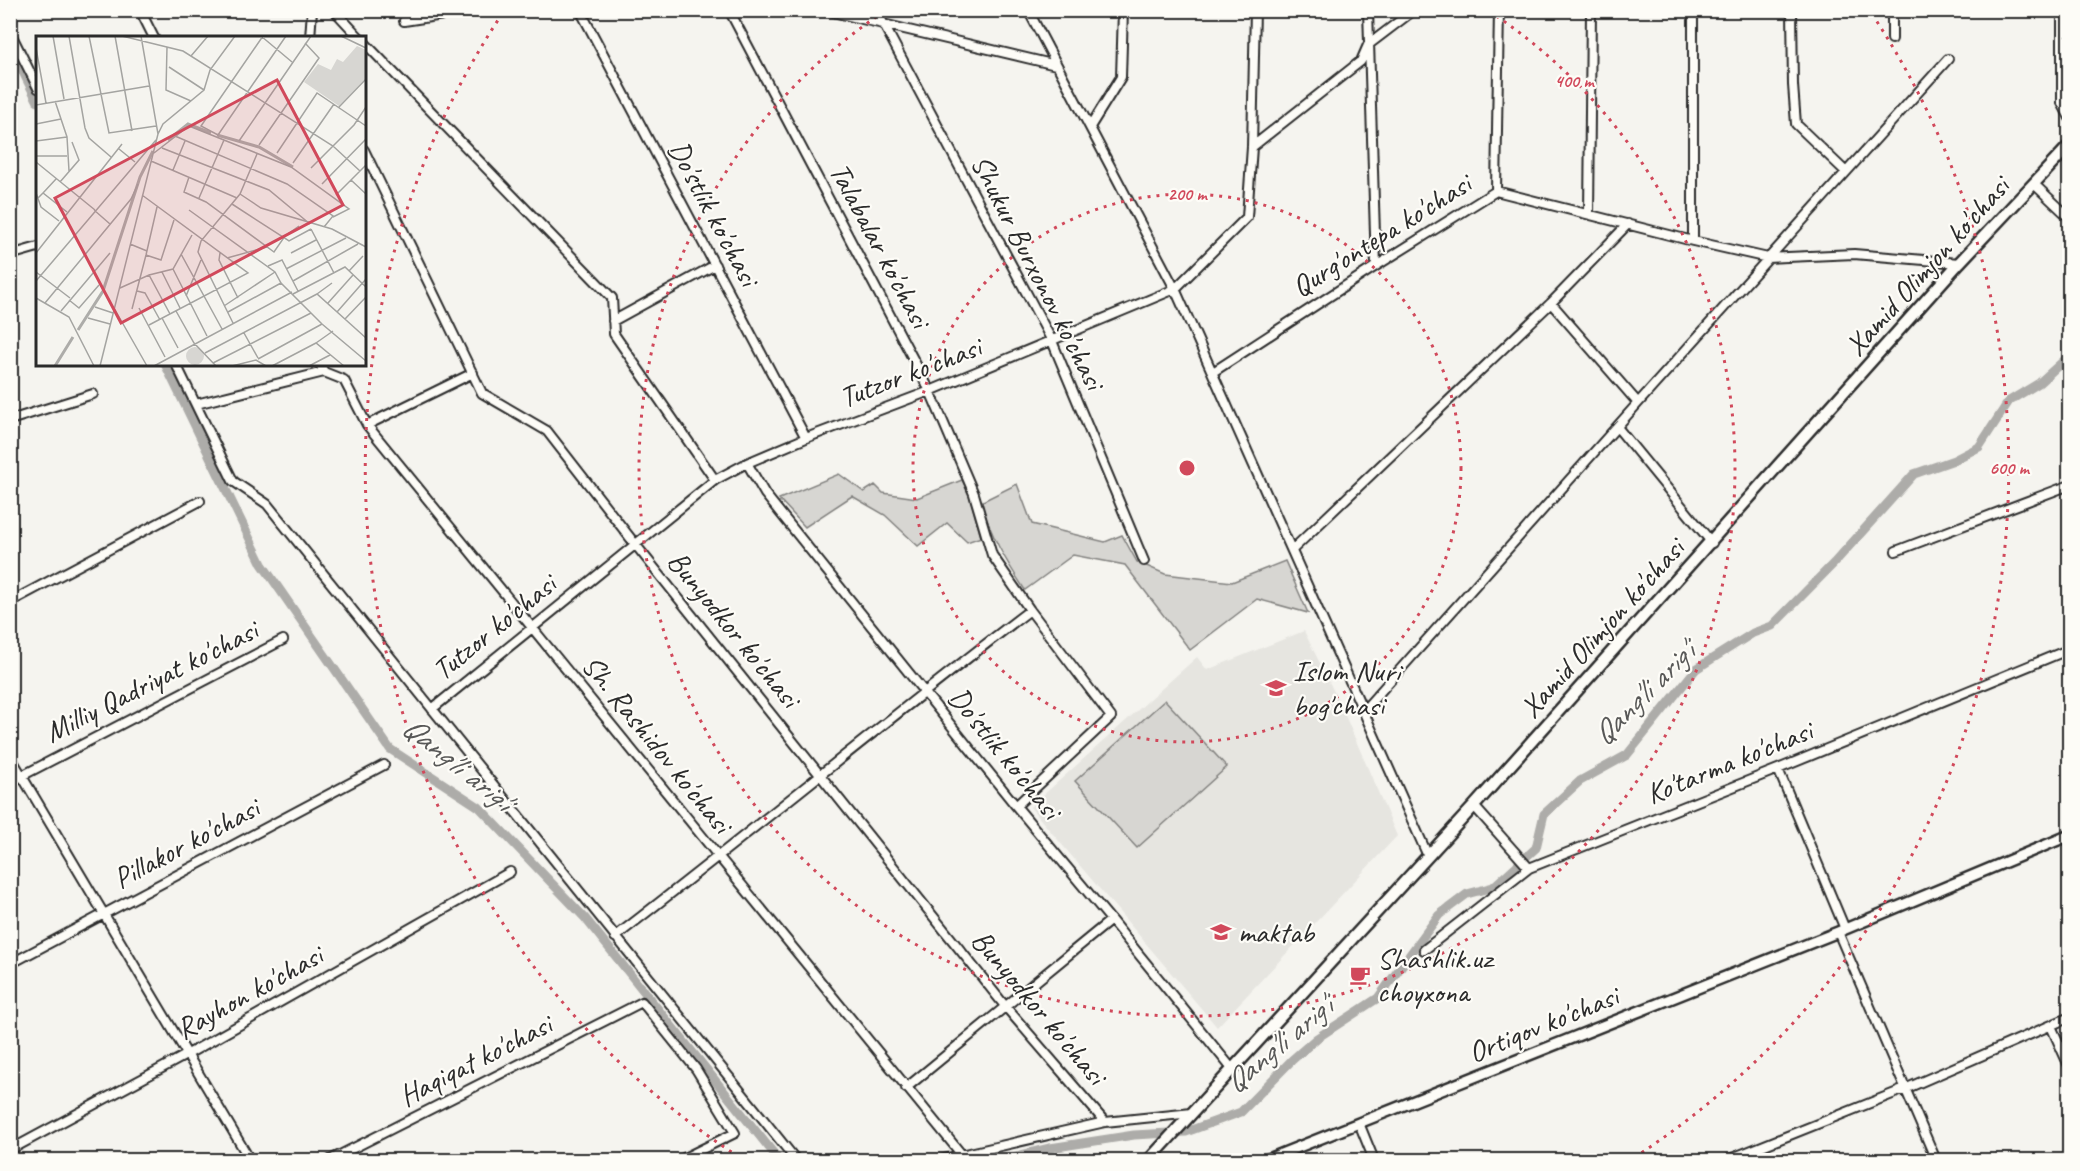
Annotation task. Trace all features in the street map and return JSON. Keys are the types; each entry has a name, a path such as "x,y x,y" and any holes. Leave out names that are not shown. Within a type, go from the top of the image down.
{"main road":[{"name":"Xamid Olimjon ko'chasi","path":"1149,1161 1474,807 1712,543 1959,263 2070,145"}],"street":[{"path":"140,10 153,36"},
{"path":"310,36 312,10"},
{"path":"334,10 358,36"},
{"path":"404,21 476,10"},
{"name":"Do'stlik ko'chasi","path":"580,10 806,438"},
{"name":"Talabalar ko'chasi","path":"729,10 930,391 974,494 992,555 1030,610 1112,717 1016,807"},
{"path":"824,10 1056,65"},
{"name":"Shukur Burxonov ko'chasi","path":"876,10 1052,341 1144,561"},
{"path":"1028,10 1175,289 1428,856"},
{"path":"1090,127 1121,77 1123,10"},
{"name":"Tutzor ko'chasi","path":"432,709 715,480 747,463 806,438 930,391 1175,289 1247,217 1252,147 1255,10"},
{"path":"1368,10 1376,266"},
{"path":"1252,147 1360,61 1368,45 1414,10"},
{"path":"1496,191 1499,10"},
{"path":"1589,214 1591,10"},
{"path":"1693,10 1693,241"},
{"path":"1792,10 1796,124 1846,172"},
{"path":"1892,10 1892,39"},
{"path":"2062,10 2062,104 2070,118"},
{"path":"10,32 36,84"},
{"path":"366,44 612,298 614,334 715,480"},
{"path":"1364,710 1947,59"},
{"name":"Bunyodkor ko'chasi","path":"366,154 482,393 547,431 1005,1006 1105,1122"},
{"path":"2034,184 2070,218"},
{"name":"Qurg'ontepa ko'chasi","path":"1213,372 1496,191 1768,258 1854,254 1959,263"},
{"path":"1292,550 1551,303 1628,224"},
{"path":"10,255 36,248"},
{"path":"613,321 715,265"},
{"path":"1551,303 1638,403"},
{"path":"177,366 233,481 267,504 796,1161"},
{"path":"196,404 322,368"},
{"name":"Sh. Rashidov ko'chasi","path":"322,368 344,380 367,425 962,1155"},
{"path":"367,425 473,373"},
{"path":"10,420 93,394"},
{"path":"1617,427 1712,543"},
{"name":"Do'stlik ko'chasi","path":"747,463 765,494 1016,807 1112,920 1233,1070"},
{"path":"1896,551 2070,485"},
{"path":"10,602 200,501"},
{"path":"615,937 924,691 1030,610"},
{"name":"Milliy Qadriyat ko'chasi","path":"10,782 283,640"},
{"name":"Ko'tarma ko'chasi","path":"1424,950 1524,863 1778,769 2070,649"},
{"path":"10,756 188,1054 249,1161"},
{"name":"Pillakor ko'chasi","path":"10,964 384,765"},
{"path":"1778,769 1905,1089 1936,1161"},
{"path":"1474,807 1524,863"},
{"name":"Ortiqov ko'chasi","path":"1266,1161 1841,930 2070,835"},
{"name":"Rayhon ko'chasi","path":"10,1150 188,1054 510,872"},
{"path":"906,1088 1112,920"},
{"name":"Haqiqat ko'chasi","path":"330,1161 642,1002 696,1069 735,1133 680,1161"},
{"path":"1727,1161 1905,1089 2070,1017"},
{"path":"2051,1026 2070,1068"},
{"path":"939,1161 1105,1122 1192,1113"},
{"path":"1359,1124 1374,1161"}],"shaded area":[{"path":"839,474 864,492 875,485 883,493 917,498 962,480 969,494 981,537 967,542 947,523 918,546 885,515 852,496 805,527 779,499"},
{"path":"1017,484 1032,524 1105,542 1122,535 1137,562 1165,574 1232,582 1285,561 1308,613 1257,599 1190,650 1125,565 1073,555 1025,590 999,547 981,502"},
{"name":"maktab","path":"1304,631 1341,706 1397,836 1217,1027 1030,807 1197,657 1207,670"},
{"path":"1165,700 1227,767 1137,848 1075,781"}],"waterway":[{"name":"Qang'li arig'i","path":"10,46 36,98"},
{"name":"Qang'li arig'i","path":"1000,1160 1050,1148 1134,1135 1186,1132 1241,1112 1317,1038 1378,998 1439,915 1467,894 1493,887 1536,848 1544,814 1580,781 1627,755 1696,669 1753,633 1772,626 1834,563 1914,474 1954,460 1979,447 2009,401 2039,383 2070,355"},
{"name":"Qang'li arig'i","path":"166,366 262,564 390,749 479,807 585,918 779,1160"}],"place":[{"name":"Islom Nuri bog'chasi","path":"1276,688"},
{"name":"maktab","path":"1221,932"},
{"name":"Shashlik.uz choyxona","path":"1360,975"}]}
